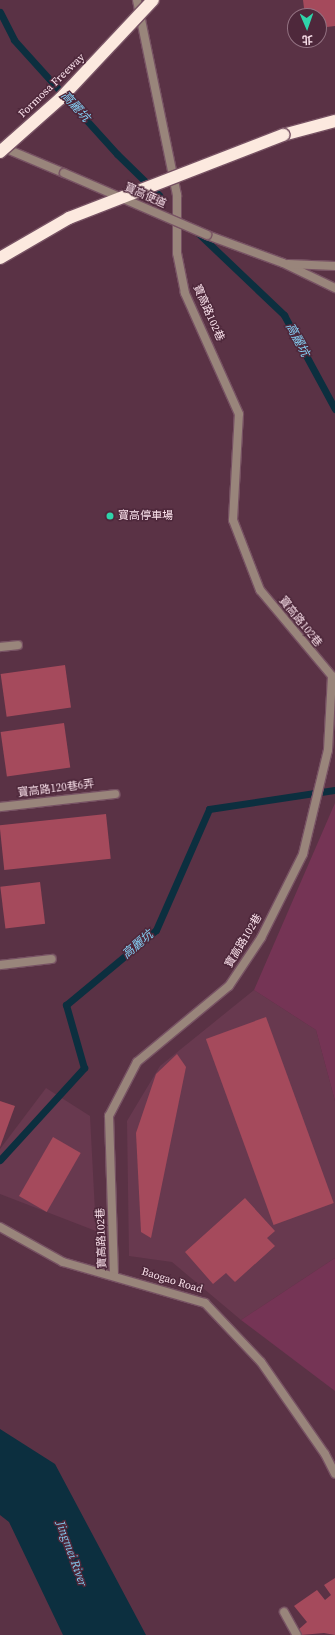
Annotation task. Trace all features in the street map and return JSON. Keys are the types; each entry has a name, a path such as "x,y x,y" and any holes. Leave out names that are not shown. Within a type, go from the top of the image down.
{"highway":[{"name":"Formosa Freeway","path":"0,152 62,98 153,0"},
{"path":"0,258 69,218 283,136 335,121"}],"street":[{"name":"寶高路102巷","path":"114,1275 109,1116 137,1062 229,986 261,938 303,854 328,750 332,676 260,590 233,520 239,414 185,293 177,254 177,195 137,0"},
{"name":"寶高便道","path":"0,146 207,235 283,263 335,288"},
{"name":"寶高便道","path":"283,263 335,266"},
{"path":"0,647 18,645"},
{"name":"寶高路120巷6弄","path":"0,807 115,794"},
{"path":"0,965 52,959"},
{"name":"Baogao Road","path":"0,1227 63,1262 114,1275 205,1303 261,1362 325,1454 335,1474"},
{"path":"284,1612 297,1635"}],"shaded area":[{"path":"335,803 335,1101 316,1030 254,990"},
{"path":"254,990 316,1030 335,1101 335,1258 241,1320 172,1262 129,1256 127,1121 160,1066"},
{"path":"46,1088 90,1116 96,1231 0,1194 0,1149"},
{"path":"335,1258 335,1391 241,1320"}],"water":[{"name":"Jingmei River","path":"0,1429 55,1464 146,1635 63,1635 9,1522 0,1515"}],"building":[{"path":"303,0 335,0 335,26 327,27 327,8 304,8"},
{"path":"65,665 71,708 7,717 1,674"},
{"path":"64,723 70,768 7,776 1,732"},
{"path":"106,814 111,859 4,870 0,825"},
{"path":"40,882 45,924 5,929 0,887"},
{"path":"266,1017 334,1203 274,1225 206,1039"},
{"path":"177,1054 186,1067 151,1238 141,1232 136,1133 156,1074"},
{"path":"0,1101 15,1106 0,1147"},
{"path":"53,1137 81,1153 47,1212 19,1196"},
{"path":"245,1198 275,1231 267,1238 275,1246 235,1282 226,1273 213,1284 185,1252"},
{"path":"335,1578 335,1635 324,1633 301,1635 298,1630 307,1622 294,1606 317,1590 325,1600 331,1595 324,1585"}],"waterway":[{"name":"高麗坑","path":"0,12 14,40 117,154 159,195"},
{"name":"高麗坑","path":"198,233 284,315 335,409"},
{"name":"高麗坑","path":"0,1160 84,1068 66,1005 156,930 209,809 335,790"}],"place":[{"name":"寶高停車場","path":"110,516"}]}
